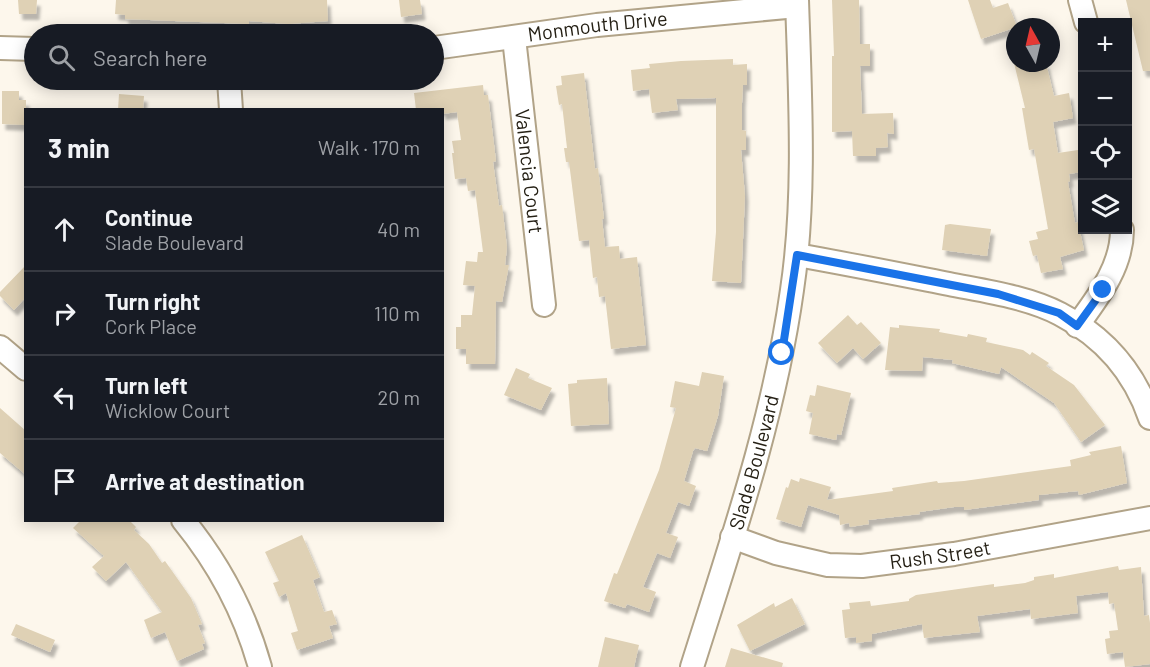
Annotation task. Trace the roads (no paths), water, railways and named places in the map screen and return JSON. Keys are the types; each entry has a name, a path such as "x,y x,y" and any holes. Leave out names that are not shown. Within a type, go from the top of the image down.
{"street":[{"path":"1080,0 1085,18"},
{"name":"Monmouth Drive","path":"444,47 597,25 797,3"},
{"name":"Slade Boulevard","path":"692,667 771,409 797,255 800,192 797,3"},
{"name":"Valencia Court","path":"514,38 544,305"},
{"path":"0,48 24,49"},
{"path":"230,90 231,108"},
{"path":"1077,326 1103,290 1116,263 1121,234"},
{"path":"797,255 998,294 1059,313 1115,355 1128,370 1142,393 1150,418"},
{"path":"0,347 24,367"},
{"name":"Rush Street","path":"732,537 776,553 828,565 862,566 954,554 1150,518"},
{"path":"185,522 204,546 239,608 260,667"}]}
